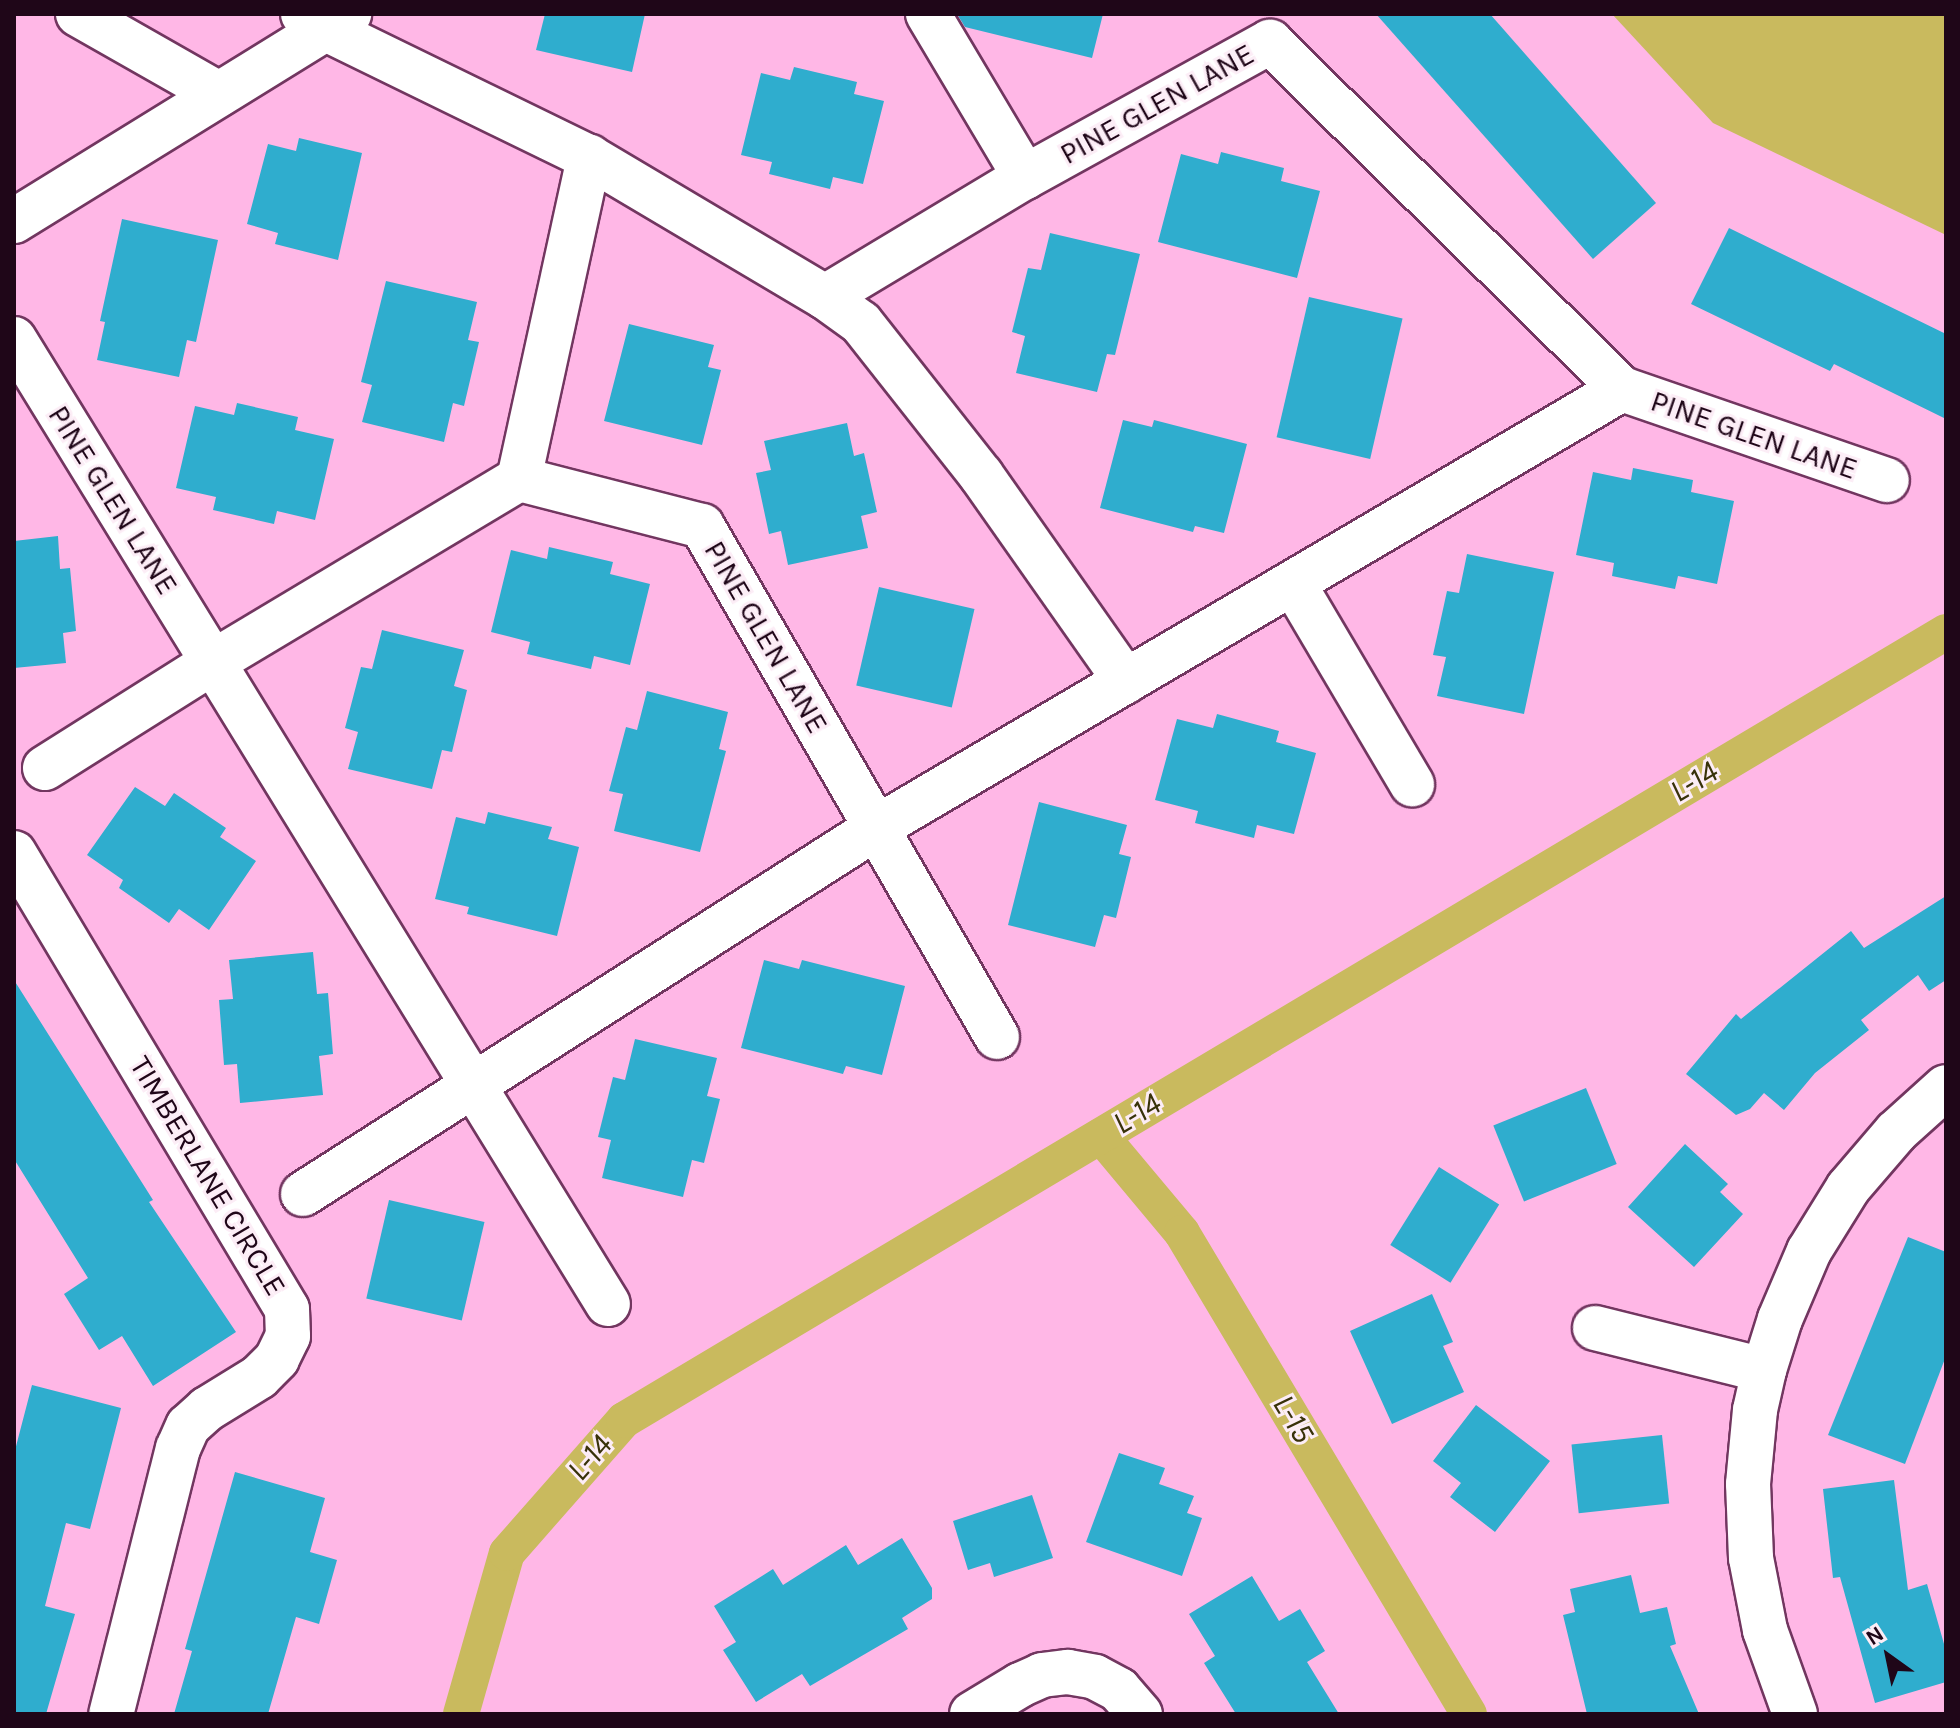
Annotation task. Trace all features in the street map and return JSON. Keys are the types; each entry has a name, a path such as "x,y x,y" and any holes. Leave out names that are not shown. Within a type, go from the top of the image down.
{"street":[{"path":"78,14 219,94"},
{"path":"928,14 1025,177"},
{"path":"14,221 219,94 326,19 589,157 825,297 861,323 981,475 1126,681"},
{"name":"PINE GLEN LANE","path":"825,297 1025,177 1270,42 1622,389 1887,480"},
{"path":"45,768 213,662 519,479 589,157"},
{"name":"PINE GLEN LANE","path":"14,339 608,1304"},
{"name":"PINE GLEN LANE","path":"303,1194 876,828 1622,389"},
{"name":"PINE GLEN LANE","path":"519,479 702,526 997,1037"},
{"path":"1293,583 1412,784"},
{"name":"TIMBERLANE CIRCLE","path":"14,853 287,1309 288,1336 277,1359 259,1377 207,1409 188,1426 178,1448 111,1714"},
{"path":"1795,1714 1765,1630 1751,1558 1748,1484 1755,1410 1764,1370 1780,1319 1809,1251 1848,1188 1896,1132 1946,1087"},
{"path":"1595,1328 1764,1370"},
{"path":"972,1714 1042,1675 1068,1672 1095,1677 1119,1690 1140,1714"}],"shaded area":[{"path":"1612,14 1946,14 1946,235 1713,123"}],"building":[{"path":"545,14 645,14 632,72 536,50"},
{"path":"957,14 1103,14 1092,58 965,27"},
{"path":"1376,14 1490,14 1656,203 1593,259"},
{"path":"794,67 857,82 854,94 884,101 863,184 833,177 830,189 769,174 772,162 741,155 761,73 790,80"},
{"path":"299,138 362,153 338,260 275,244 278,233 247,224 268,144 296,151"},
{"path":"1221,152 1284,168 1281,181 1320,191 1297,278 1158,242 1181,154 1218,164"},
{"path":"122,219 218,240 196,342 187,340 179,377 97,360 105,322 100,321"},
{"path":"1729,228 1946,334 1946,419 1834,364 1830,371 1691,304"},
{"path":"1050,233 1140,254 1115,355 1107,354 1097,392 1016,373 1025,336 1012,332 1028,268 1041,270"},
{"path":"386,281 477,302 468,340 479,342 464,406 453,403 444,442 362,422 372,385 361,382"},
{"path":"1309,297 1403,319 1370,459 1277,437"},
{"path":"629,324 714,345 708,367 721,370 702,445 604,421"},
{"path":"237,403 298,417 295,430 334,439 315,520 277,511 274,524 213,510 216,497 176,488 195,406 234,415"},
{"path":"1123,420 1152,427 1154,420 1247,444 1224,533 1195,526 1193,532 1100,508"},
{"path":"847,423 854,456 864,453 877,512 861,516 868,548 788,565 781,531 769,534 756,473 771,470 764,441"},
{"path":"1633,468 1693,480 1691,492 1734,501 1717,584 1678,576 1675,589 1612,576 1614,563 1576,555 1593,472 1631,480"},
{"path":"58,536 60,569 70,568 76,631 63,633 66,663 14,668 14,541"},
{"path":"549,547 613,562 610,574 650,584 630,665 594,656 591,669 527,654 530,642 491,632 511,550 547,559"},
{"path":"1467,554 1554,572 1524,714 1437,696 1446,657 1433,655 1447,591 1459,593"},
{"path":"879,587 974,609 952,707 856,685"},
{"path":"382,630 464,650 454,686 467,690 452,752 442,750 432,789 348,769 358,732 345,728 361,667 372,669"},
{"path":"647,691 728,712 719,749 726,751 700,852 614,831 623,794 609,791 626,727 637,730"},
{"path":"1217,714 1279,731 1276,742 1316,753 1294,834 1257,825 1254,838 1195,823 1198,811 1155,800 1177,719 1213,728"},
{"path":"135,787 165,806 174,793 226,828 220,837 256,861 209,930 179,909 169,923 119,888 123,880 87,855"},
{"path":"1039,802 1127,825 1119,854 1131,857 1116,918 1104,915 1095,947 1008,925"},
{"path":"488,812 552,827 548,839 579,847 557,936 467,914 469,907 435,899 456,817 485,824"},
{"path":"1946,896 1946,980 1929,991 1918,975 1861,1020 1869,1030 1815,1073 1784,1110 1764,1093 1750,1109 1736,1115 1686,1074 1736,1014 1741,1019 1851,931 1864,948"},
{"path":"313,952 317,994 328,993 333,1054 319,1056 323,1095 240,1103 237,1064 224,1065 219,1000 233,999 229,960"},
{"path":"764,960 799,969 802,960 905,986 882,1075 846,1066 843,1074 741,1048"},
{"path":"14,980 153,1200 149,1202 236,1332 153,1386 122,1336 99,1350 64,1294 88,1278 14,1159"},
{"path":"635,1039 717,1058 707,1096 720,1099 704,1163 692,1160 683,1197 602,1178 611,1140 598,1137 613,1077 625,1080"},
{"path":"1586,1088 1617,1164 1524,1201 1493,1125"},
{"path":"1685,1144 1728,1184 1720,1192 1743,1214 1694,1267 1628,1207"},
{"path":"1439,1167 1499,1205 1450,1283 1390,1245"},
{"path":"389,1200 484,1222 462,1320 366,1298"},
{"path":"1908,1237 1946,1252 1946,1356 1905,1464 1828,1435"},
{"path":"1432,1294 1453,1342 1443,1346 1464,1392 1392,1424 1350,1331"},
{"path":"32,1385 121,1408 90,1529 66,1523 45,1606 75,1614 46,1714 14,1714 14,1454"},
{"path":"1476,1405 1550,1461 1495,1532 1450,1497 1461,1483 1433,1461"},
{"path":"1662,1435 1669,1504 1579,1513 1571,1445"},
{"path":"1119,1453 1165,1468 1159,1484 1194,1496 1187,1513 1202,1518 1182,1576 1086,1542"},
{"path":"235,1472 325,1498 310,1552 337,1560 319,1624 296,1617 268,1714 174,1714 192,1651 185,1649"},
{"path":"1894,1480 1908,1590 1927,1584 1946,1651 1946,1682 1875,1703 1840,1577 1833,1578 1823,1489"},
{"path":"1032,1495 1053,1558 994,1577 990,1563 968,1570 953,1521"},
{"path":"902,1538 932,1588 932,1599 902,1618 908,1629 810,1686 802,1674 756,1702 723,1650 736,1642 714,1606 773,1569 783,1585 846,1545 858,1565"},
{"path":"1631,1575 1640,1613 1667,1607 1676,1644 1670,1646 1699,1714 1587,1714 1563,1615 1575,1612 1570,1589"},
{"path":"1252,1576 1279,1621 1300,1609 1325,1651 1307,1662 1339,1714 1236,1714 1204,1663 1215,1656 1189,1614"}],"waterway":[{"name":"L-14","path":"461,1714 507,1553 624,1420 1946,632"},
{"name":"L-15","path":"1101,1136 1182,1233 1469,1714"}]}
